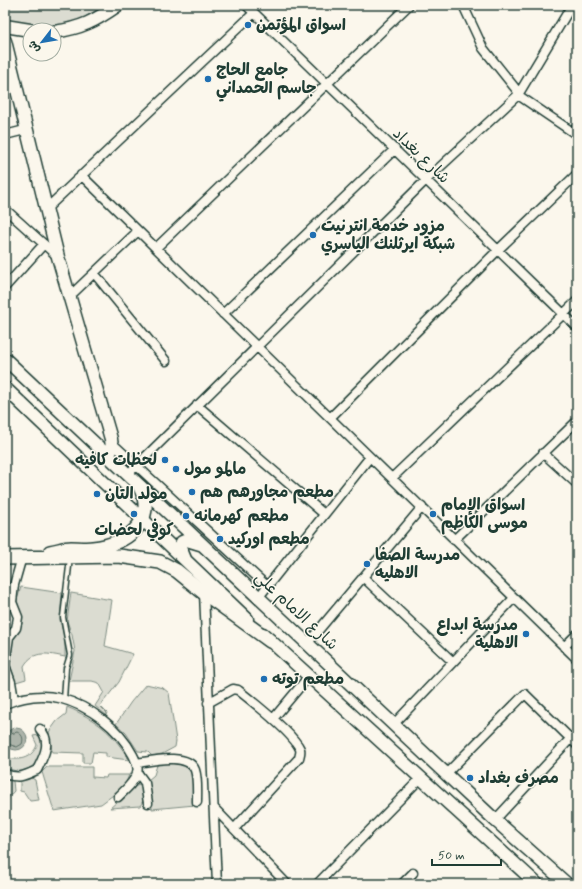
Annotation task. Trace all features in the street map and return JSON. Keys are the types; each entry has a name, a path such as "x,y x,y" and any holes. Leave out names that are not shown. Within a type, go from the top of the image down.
{"main road":[{"path":"62,31 77,28 102,16 118,5"},
{"path":"5,26 22,29"},
{"path":"5,41 25,130 58,257 112,443 109,456"},
{"name":"شارع الامام علي","path":"5,359 393,725 495,820 567,884"},
{"path":"5,388 270,641 537,884"},
{"path":"22,557 70,548 93,548 110,544 130,534 143,519 147,506 145,497 140,487"},
{"path":"185,559 180,547 182,542 193,540 201,544"},
{"path":"5,558 119,556 160,562 177,571 204,593 270,641"}],"street":[{"name":"شارع بغداد","path":"246,5 577,327"},
{"path":"156,248 409,5"},
{"path":"463,5 483,48 519,94 577,135"},
{"path":"127,474 258,347 426,180 519,94 572,5"},
{"path":"46,209 254,13"},
{"path":"5,135 25,130"},
{"path":"223,314 395,149"},
{"path":"330,418 498,250 577,174"},
{"path":"81,175 577,659"},
{"path":"5,209 58,257"},
{"path":"70,296 138,231"},
{"path":"5,287 44,244"},
{"path":"94,273 166,361"},
{"path":"392,478 577,301"},
{"path":"197,405 324,514"},
{"path":"454,540 577,421"},
{"path":"112,443 267,586"},
{"path":"543,453 577,484"},
{"path":"258,598 370,457"},
{"path":"307,644 422,507"},
{"path":"14,700 11,682 5,666 9,637 16,628 17,623 18,616 12,602 14,585 22,557"},
{"path":"363,577 453,662"},
{"path":"204,593 217,884"},
{"path":"393,725 514,598"},
{"path":"564,647 577,634"},
{"path":"273,719 309,676"},
{"path":"208,704 233,689 238,690 273,719 297,744 301,751 299,758 234,829"},
{"path":"446,774 525,694 577,745"},
{"path":"5,704 14,700 44,696 64,700 107,722 122,738 137,763 137,772 131,784 118,797"},
{"path":"5,774 15,778 37,770 46,748 46,735 40,729"},
{"path":"495,820 571,738"},
{"path":"137,763 173,759 189,763 195,770 197,802"},
{"path":"137,772 145,783 148,803"},
{"path":"317,884 421,778"},
{"path":"214,808 287,884"},
{"path":"402,884 413,873"}],"lane":[{"path":"64,700 66,668 70,654 63,618 70,558"}],"shaded area":[{"path":"5,5 103,5 86,16 68,23 22,22 22,24 5,20"},
{"path":"21,587 62,593 60,620 65,640 65,657 42,654 32,657 24,666 26,679 16,682 10,665 13,639 22,624 17,600"},
{"path":"71,593 112,600 105,646 133,654 119,682 100,706 107,713 106,715 95,706 104,692 99,683 92,681 69,681 75,651 72,635 67,621"},
{"path":"146,684 163,688 169,693 176,741 175,747 162,754 152,756 148,752 138,751 126,733 116,724"},
{"path":"67,707 103,728 117,742 129,760 106,757 106,753 93,752 91,763 83,763 83,753 52,752 49,732 57,721 66,714"},
{"path":"39,735 42,748 36,763 20,772 5,768 8,758 21,759 29,756 37,745 33,736"},
{"path":"181,762 192,771 195,805 152,809 148,780 154,775 157,765 162,763"},
{"path":"47,767 92,767 92,777 106,778 107,775 129,775 124,787 101,804 54,811 42,772"},
{"path":"30,777 35,780 39,800 30,801 24,792 20,791 20,780"},
{"path":"5,780 13,781 14,791 5,801"},
{"path":"139,785 144,796 140,806 110,808 134,787"}],"water":[{"path":"12,728 20,728 27,735 27,743 20,750 12,750 5,743 5,735"}],"place":[{"name":"اسواق المؤتمن","path":"248,25"},
{"name":"جامع الحاج جاسم الحمداني","path":"208,79"},
{"name":"مزود خدمة انترنيت شبكة ايرثلنك الياسري","path":"313,235"},
{"name":"لحظات كافيه","path":"165,460"},
{"name":"مالمو مول","path":"176,469"},
{"name":"مطعم مجاورهم هم","path":"192,492"},
{"name":"مولد التان","path":"97,494"},
{"name":"كوفي لحضات","path":"134,514"},
{"name":"اسواق الإمام موسى الكاظم","path":"433,514"},
{"name":"مطعم كهرمانه","path":"186,516"},
{"name":"مطعم اوركيد","path":"220,539"},
{"name":"مدرسة الصفا الاهليه","path":"367,564"},
{"name":"مدرسة ابداع الاهلية","path":"526,634"},
{"name":"مطعم توته","path":"264,679"},
{"name":"مصرف بغداد","path":"470,778"}]}
